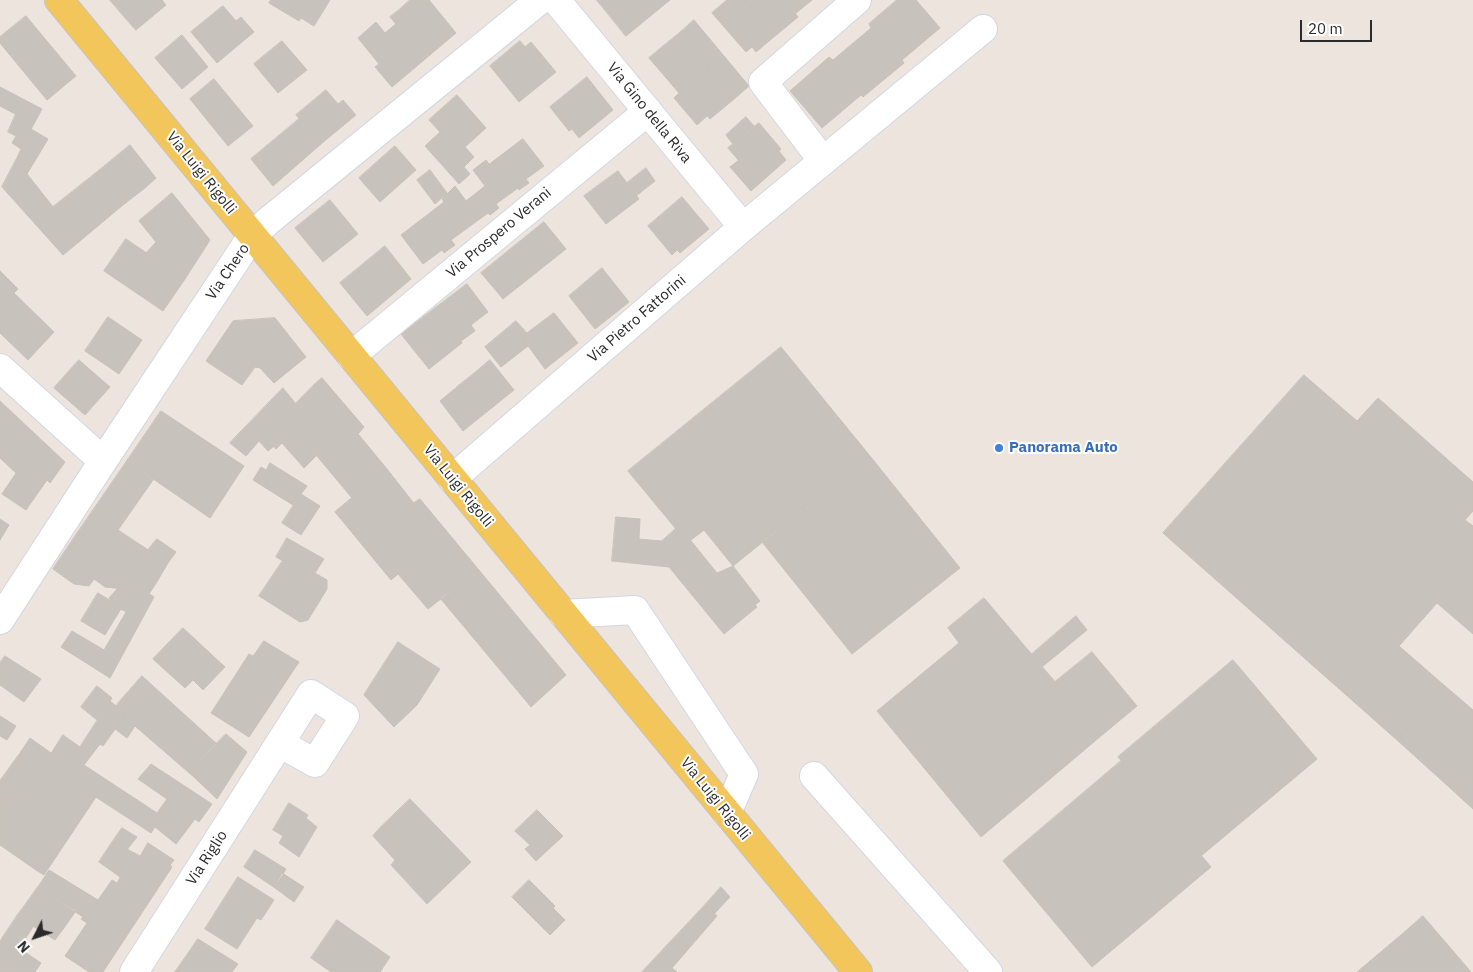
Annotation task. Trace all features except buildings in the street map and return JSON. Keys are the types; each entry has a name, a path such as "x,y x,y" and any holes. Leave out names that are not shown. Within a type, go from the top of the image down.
{"main road":[{"name":"Via Luigi Rigolli","path":"58,0 858,972"}],"street":[{"name":"Via Chero","path":"0,620 252,236 540,0"},
{"name":"Via Gino della Riva","path":"556,0 743,227"},
{"path":"823,160 763,82 857,0"},
{"name":"Via Pietro Fattorini","path":"452,479 743,227 983,29"},
{"name":"Via Prospero Verani","path":"351,356 648,111"},
{"path":"0,368 103,461"},
{"path":"563,614 635,610 744,774 727,813"},
{"name":"Via Riglio","path":"134,972 280,744"},
{"path":"814,776 988,972"}],"place":[{"name":"Panorama Auto","path":"999,448"}]}
